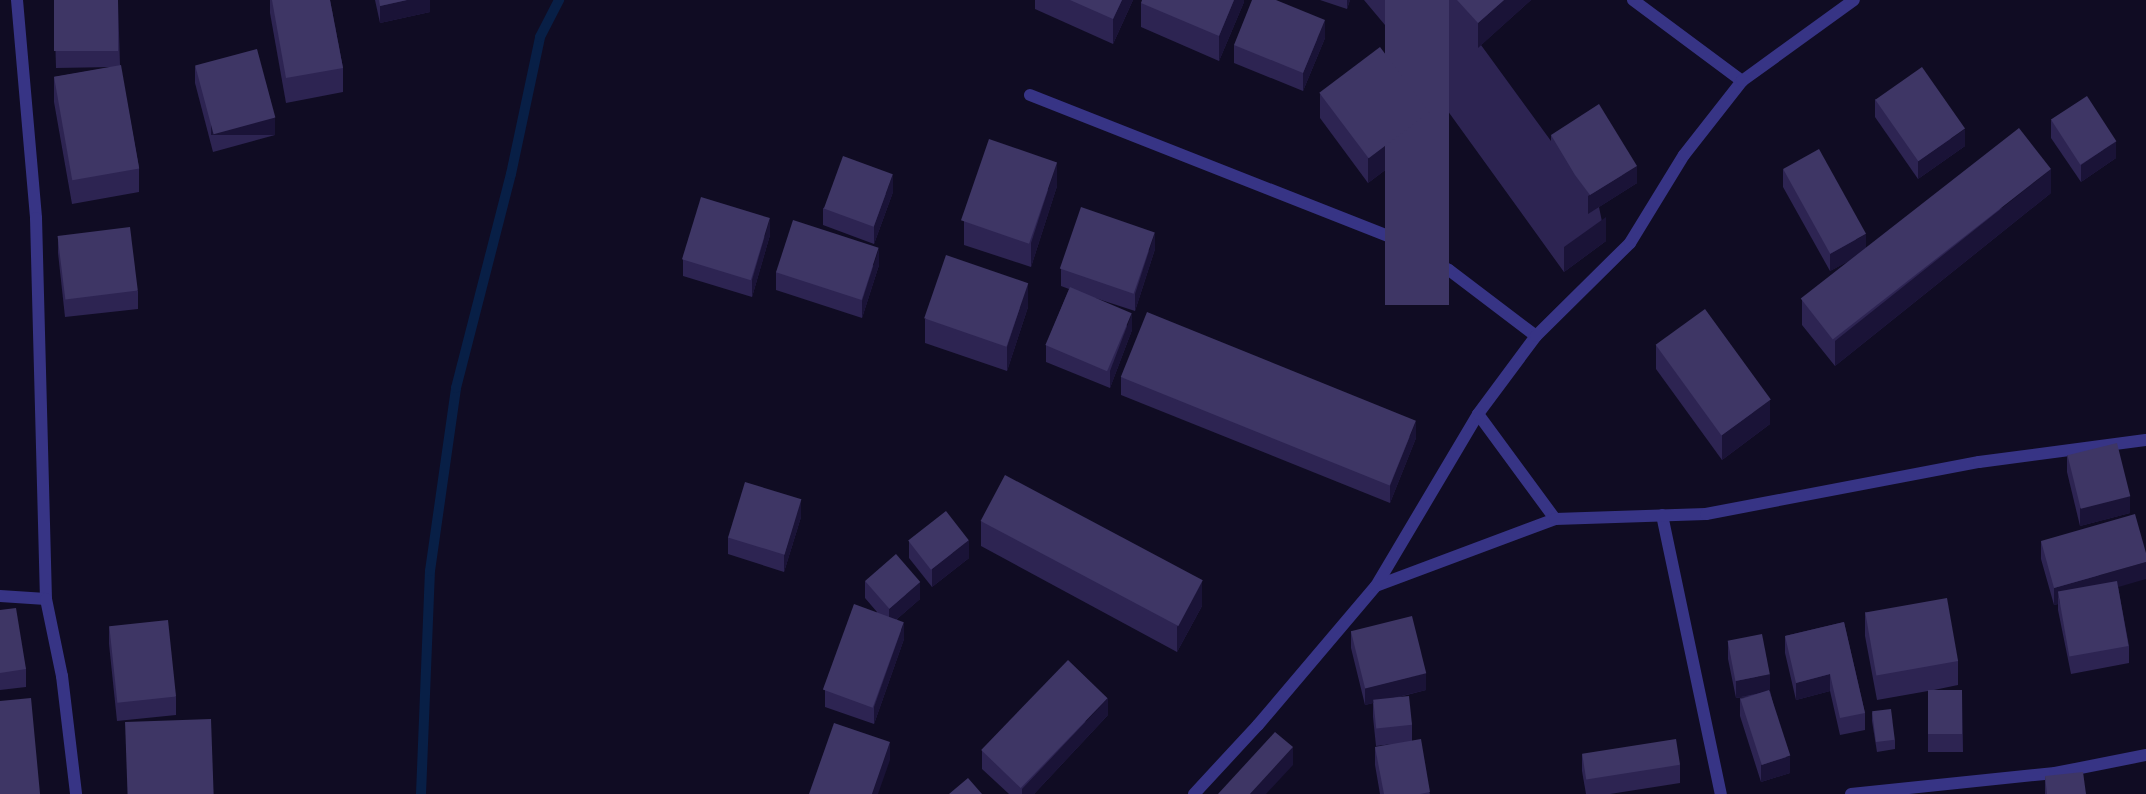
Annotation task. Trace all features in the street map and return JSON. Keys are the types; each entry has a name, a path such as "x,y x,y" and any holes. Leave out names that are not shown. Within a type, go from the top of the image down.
{"street":[{"path":"17,0 36,218 46,599 62,676 76,794"},
{"path":"1633,0 1742,81"},
{"path":"1194,794 1258,725 1376,586 1478,414 1536,336 1630,243 1684,155 1742,81 1854,0"},
{"path":"1030,95 1395,239 1449,270 1536,336"},
{"path":"1478,414 1554,518"},
{"path":"1376,586 1554,518 1706,514 1979,462 2146,440"},
{"path":"1662,515 1721,794"},
{"path":"0,596 46,599"},
{"path":"1851,794 2055,773 2146,755"}],"building":[{"path":"54,0 118,0 118,51 54,51"},
{"path":"272,0 330,0 343,68 286,78"},
{"path":"379,0 407,0 380,6"},
{"path":"1070,0 1122,0 1113,19"},
{"path":"1142,0 1234,0 1219,36 1141,3"},
{"path":"1252,0 1276,0 1325,20 1303,73 1234,45"},
{"path":"1385,0 1449,0 1449,305 1385,305"},
{"path":"1457,0 1504,0 1478,23"},
{"path":"1380,47 1429,112 1369,158 1319,93"},
{"path":"257,49 275,118 214,134 195,66"},
{"path":"121,65 139,168 72,180 54,77"},
{"path":"1922,67 1965,128 1918,161 1875,100"},
{"path":"2087,96 2116,141 2080,165 2051,119"},
{"path":"1599,104 1637,166 1590,195 1575,175 1551,135"},
{"path":"2019,128 2051,169 1833,340 1801,299"},
{"path":"989,139 1057,162 1029,244 961,220"},
{"path":"1819,149 1866,234 1830,254 1783,169"},
{"path":"843,156 893,174 874,227 824,209"},
{"path":"701,197 770,218 751,280 682,259"},
{"path":"1081,207 1155,232 1134,294 1060,268"},
{"path":"793,220 879,248 862,300 776,272"},
{"path":"130,227 138,291 65,299 58,236"},
{"path":"946,255 1028,283 1006,347 924,318"},
{"path":"1070,287 1132,313 1107,371 1045,345"},
{"path":"1705,309 1771,400 1721,435 1656,345"},
{"path":"1147,312 1416,421 1390,486 1121,377"},
{"path":"2117,443 2130,496 2081,509 2068,455"},
{"path":"1005,475 1203,580 1178,626 981,521"},
{"path":"745,482 801,499 784,555 728,537"},
{"path":"946,511 969,540 931,570 908,541"},
{"path":"2135,514 2146,553 2146,562 2054,588 2041,541"},
{"path":"896,554 920,582 889,609 865,581"},
{"path":"2117,581 2128,646 2069,656 2058,591"},
{"path":"1947,598 1958,661 1876,675 1865,612"},
{"path":"854,604 904,622 873,708 823,690"},
{"path":"16,608 26,669 0,673 0,610"},
{"path":"1412,616 1426,673 1365,688 1351,631"},
{"path":"168,620 176,697 117,703 109,626"},
{"path":"1844,622 1865,713 1840,718 1830,674 1796,683 1785,636"},
{"path":"1762,634 1770,674 1735,681 1728,641"},
{"path":"1068,660 1108,698 1021,788 981,750"},
{"path":"1769,690 1790,756 1762,765 1740,699"},
{"path":"1928,690 1962,690 1962,734 1928,734"},
{"path":"1409,696 1412,725 1376,729 1373,700"},
{"path":"31,698 40,794 0,794 0,701"},
{"path":"1891,709 1895,740 1876,742 1872,711"},
{"path":"211,719 214,794 128,794 125,722"},
{"path":"834,723 890,742 872,794 809,794"},
{"path":"1275,732 1293,747 1250,794 1218,794"},
{"path":"1421,739 1430,792 1420,794 1384,794 1375,747"},
{"path":"1676,739 1680,765 1586,780 1582,754"},
{"path":"2083,772 2086,794 2047,794 2045,776"},
{"path":"968,778 982,794 949,794"}],"waterway":[{"path":"421,794 430,571 456,388 511,174 540,37 559,0"}]}
